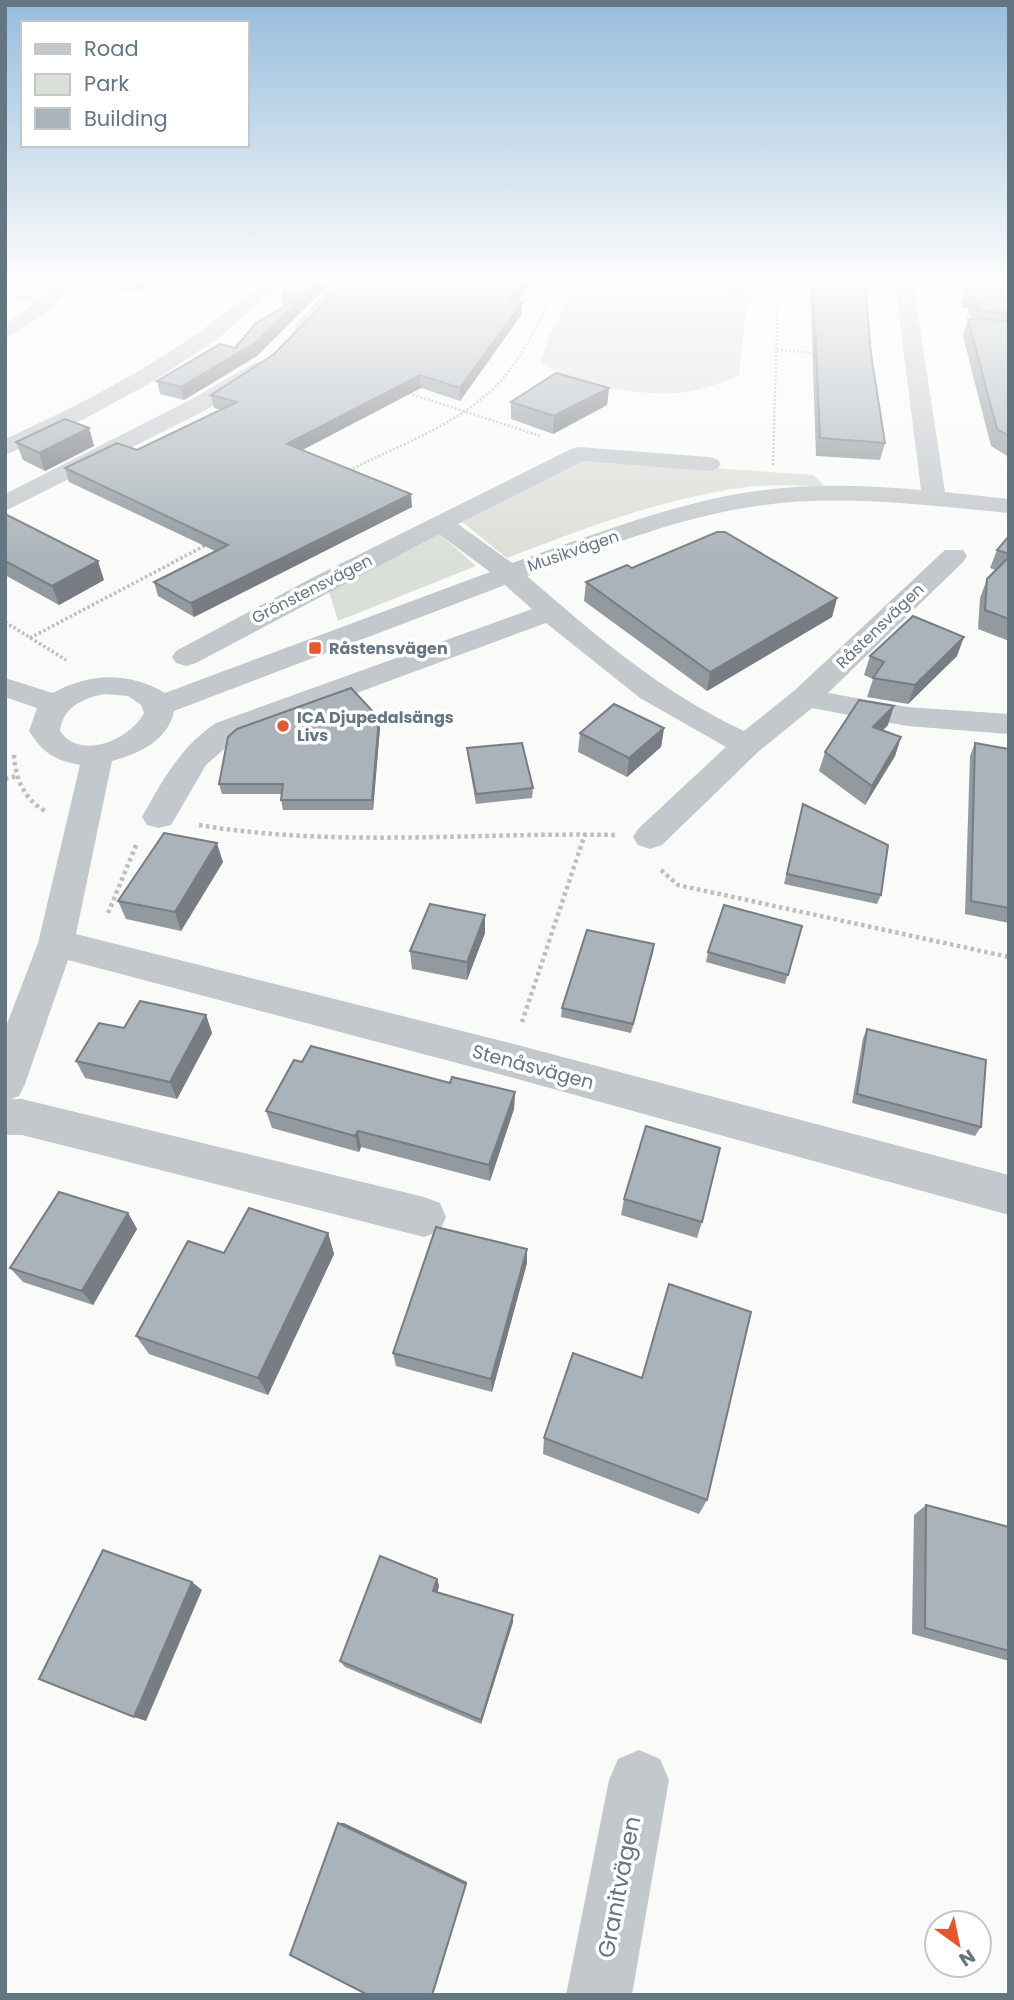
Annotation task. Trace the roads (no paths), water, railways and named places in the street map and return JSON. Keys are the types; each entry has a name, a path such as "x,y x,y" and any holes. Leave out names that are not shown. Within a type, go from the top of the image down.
{"street":[{"path":"5,448 81,414 145,375"},
{"path":"5,504 198,405 242,375"},
{"path":"917,375 934,498"},
{"name":"Grönstensvägen","path":"186,657 579,454 709,464"},
{"name":"Musikvägen","path":"158,706 254,673 508,573 641,527 752,499 811,495 934,498 1009,506"},
{"path":"440,524 508,573 550,612 646,690 711,729 747,745"},
{"name":"Råstensvägen","path":"650,837 747,745 806,697 954,556"},
{"path":"159,817 188,762 206,742 227,730 550,612"},
{"path":"116,685 144,691 158,706 154,726 141,739 121,749 98,754 66,751 51,743 44,724 57,704 83,690 116,685"},
{"path":"5,687 57,704"},
{"path":"806,697 844,707 948,722 1009,724"},
{"path":"5,1084 56,943 98,754"},
{"name":"Stenåsvägen","path":"56,943 510,1060 1009,1195"},
{"path":"5,1117 22,1117 424,1217"},
{"name":"Granitvägen","path":"599,1995 639,1780"}],"place":[{"name":"Råstensvägen","path":"315,648"},
{"name":"ICA Djupedalsängs Livs","path":"283,726"}]}
